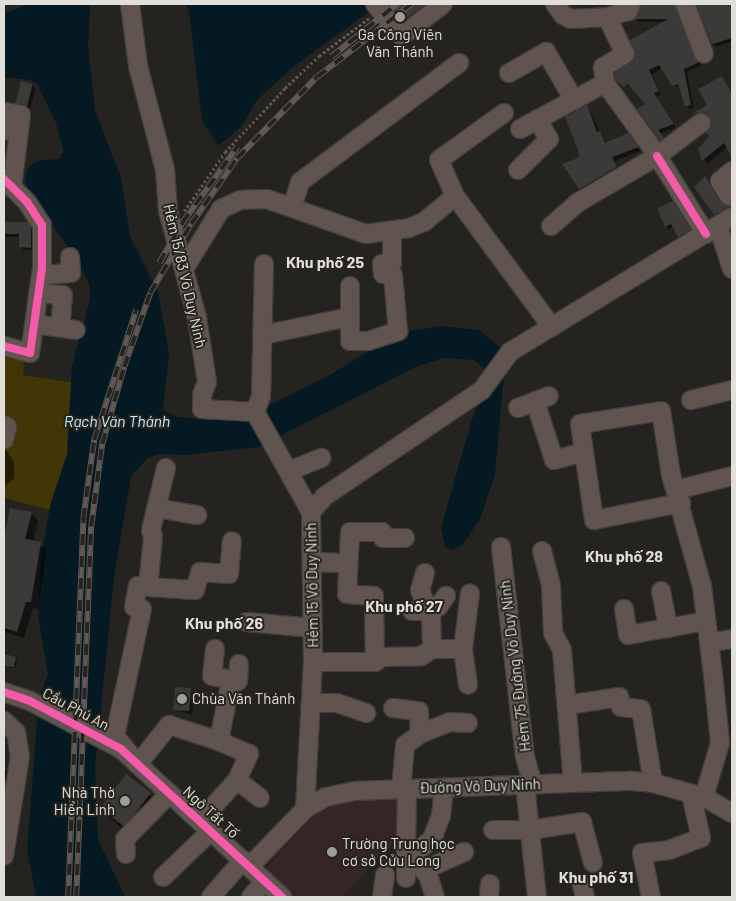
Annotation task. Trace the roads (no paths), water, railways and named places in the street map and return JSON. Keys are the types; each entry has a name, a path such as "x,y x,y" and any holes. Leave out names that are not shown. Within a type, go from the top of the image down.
{"street":[{"name":"Hẻm 15/83 Võ Duy Ninh","path":"130,4 138,66 165,170 168,212 197,318 207,382 202,395 202,409 254,412"},
{"path":"377,7 402,36 443,4"},
{"path":"555,4 563,15 571,19 608,17 628,11 630,4"},
{"path":"685,4 704,54"},
{"path":"608,17 625,54 603,67 605,83 657,156 719,226 732,269"},
{"path":"509,73 546,52 574,100"},
{"path":"292,207 300,182 459,63"},
{"path":"520,129 605,83"},
{"path":"504,113 439,160 455,196 552,327 719,226"},
{"path":"518,170 549,139 537,119"},
{"path":"552,226 577,202 657,156 701,124"},
{"path":"4,346 30,353 40,284 42,225 27,202 8,183 8,136"},
{"path":"732,171 720,181 729,196 732,194"},
{"path":"184,268 221,209 240,200 267,199 366,234 392,233 424,222 455,196"},
{"path":"350,286 350,341 368,341 398,331 393,276 383,274 382,264 392,263 392,233"},
{"path":"40,284 71,273 70,257"},
{"path":"264,264 261,396 254,412 276,446 310,512"},
{"path":"40,284 62,295 60,318"},
{"path":"263,335 349,317"},
{"path":"34,324 76,330"},
{"name":"Hẻm 15 Võ Duy Ninh","path":"304,809 312,703 313,662 313,562 310,512 325,496 482,390 510,352 552,327"},
{"path":"692,400 732,390"},
{"path":"518,408 542,399 554,460 584,452"},
{"path":"652,897 642,853 668,850 701,838 697,796 726,742 709,643 702,586 678,496 670,475 661,411 580,424 594,520 678,496 732,476"},
{"path":"4,425 7,427 4,440"},
{"path":"289,471 322,458"},
{"path":"148,587 153,537 151,530 166,468"},
{"path":"156,508 197,515"},
{"path":"375,662 374,596 347,594 350,532 382,532 383,538 405,538"},
{"path":"163,877 206,826 237,780 249,754 219,741 169,725 138,764 115,736 142,609 134,606 138,586 195,590 200,572 229,574 232,541"},
{"name":"Hẻm 75 Đường Võ Duy Ninh","path":"500,547 529,785 530,830 537,897"},
{"path":"542,550 551,585 553,633 562,650 573,783"},
{"path":"313,562 347,563"},
{"path":"425,572 420,590 420,611 432,649"},
{"path":"662,591 668,628"},
{"path":"468,685 469,674 465,673 463,649 470,593"},
{"path":"420,611 438,607 446,596"},
{"path":"624,609 628,635 706,621"},
{"path":"247,622 313,628"},
{"path":"709,643 732,639"},
{"path":"216,649 212,676 238,681 239,664"},
{"path":"313,662 375,662 382,657 421,656 432,649 463,649"},
{"path":"219,741 231,680"},
{"name":"Cầu Phú An","path":"11,694 121,749"},
{"path":"567,704 618,697 621,707 641,709 653,783"},
{"path":"312,703 337,703 366,713"},
{"path":"393,708 419,711 420,734"},
{"path":"4,721 16,732 11,762 4,856"},
{"path":"406,878 410,849 404,789 405,745 420,734 450,722 468,723"},
{"name":"Ngô Tất Tố","path":"121,749 282,897"},
{"path":"237,780 260,798"},
{"name":"Đường Võ Duy Ninh","path":"211,897 304,809 326,797 354,791 573,783 653,783 697,796 732,813"},
{"path":"410,849 432,839 441,816 444,788"},
{"path":"126,854 125,839 170,793"},
{"path":"493,830 530,830 582,822 593,864"},
{"path":"410,849 424,870 435,897"},
{"path":"424,870 464,852"},
{"path":"382,897 385,875"},
{"path":"251,897 265,881"}],"water":[{"name":"Rạch Văn Thánh","path":"28,4 90,4 88,47 95,110 121,178 130,236 158,292 169,353 163,410 177,417 204,419 249,415 330,375 383,342 409,331 442,326 479,330 502,349 505,362 495,474 480,519 463,544 453,550 445,547 441,528 471,422 486,386 485,369 474,360 444,358 418,366 258,447 185,455 160,454 148,458 131,476 114,577 95,768 98,839 125,897 36,897 27,849 39,699 48,674 38,617 41,556 51,502 67,454 72,366 90,299 90,286 78,261 27,189 25,178 29,166 40,160 59,159 64,152 56,123 38,85 31,80 4,77 4,14"},
{"path":"185,4 365,4 370,11 293,67 257,100 241,127 218,146 202,120 189,10"}],"railway":[{"path":"331,57 397,4"},
{"path":"76,897 91,526 102,444 124,367 150,293 191,224 237,158 317,77 411,4"},
{"path":"159,263 182,223 237,147"},
{"path":"68,897 83,519 94,440 136,310"}],"place":[{"name":"Ga Công Viên Văn Thánh","path":"400,17"},
{"name":"Chùa Văn Thánh","path":"182,699"},
{"name":"Nhà Thờ Hiển Linh","path":"125,801"},
{"name":"Trường Trung học cơ sở Cửu Long","path":"332,852"}],"district":[{"name":"Khu phố 25","path":"325,262"},
{"name":"Khu phố 28","path":"624,556"},
{"name":"Khu phố 27","path":"404,606"},
{"name":"Khu phố 26","path":"224,623"},
{"name":"Khu phố 31","path":"596,877"}]}
